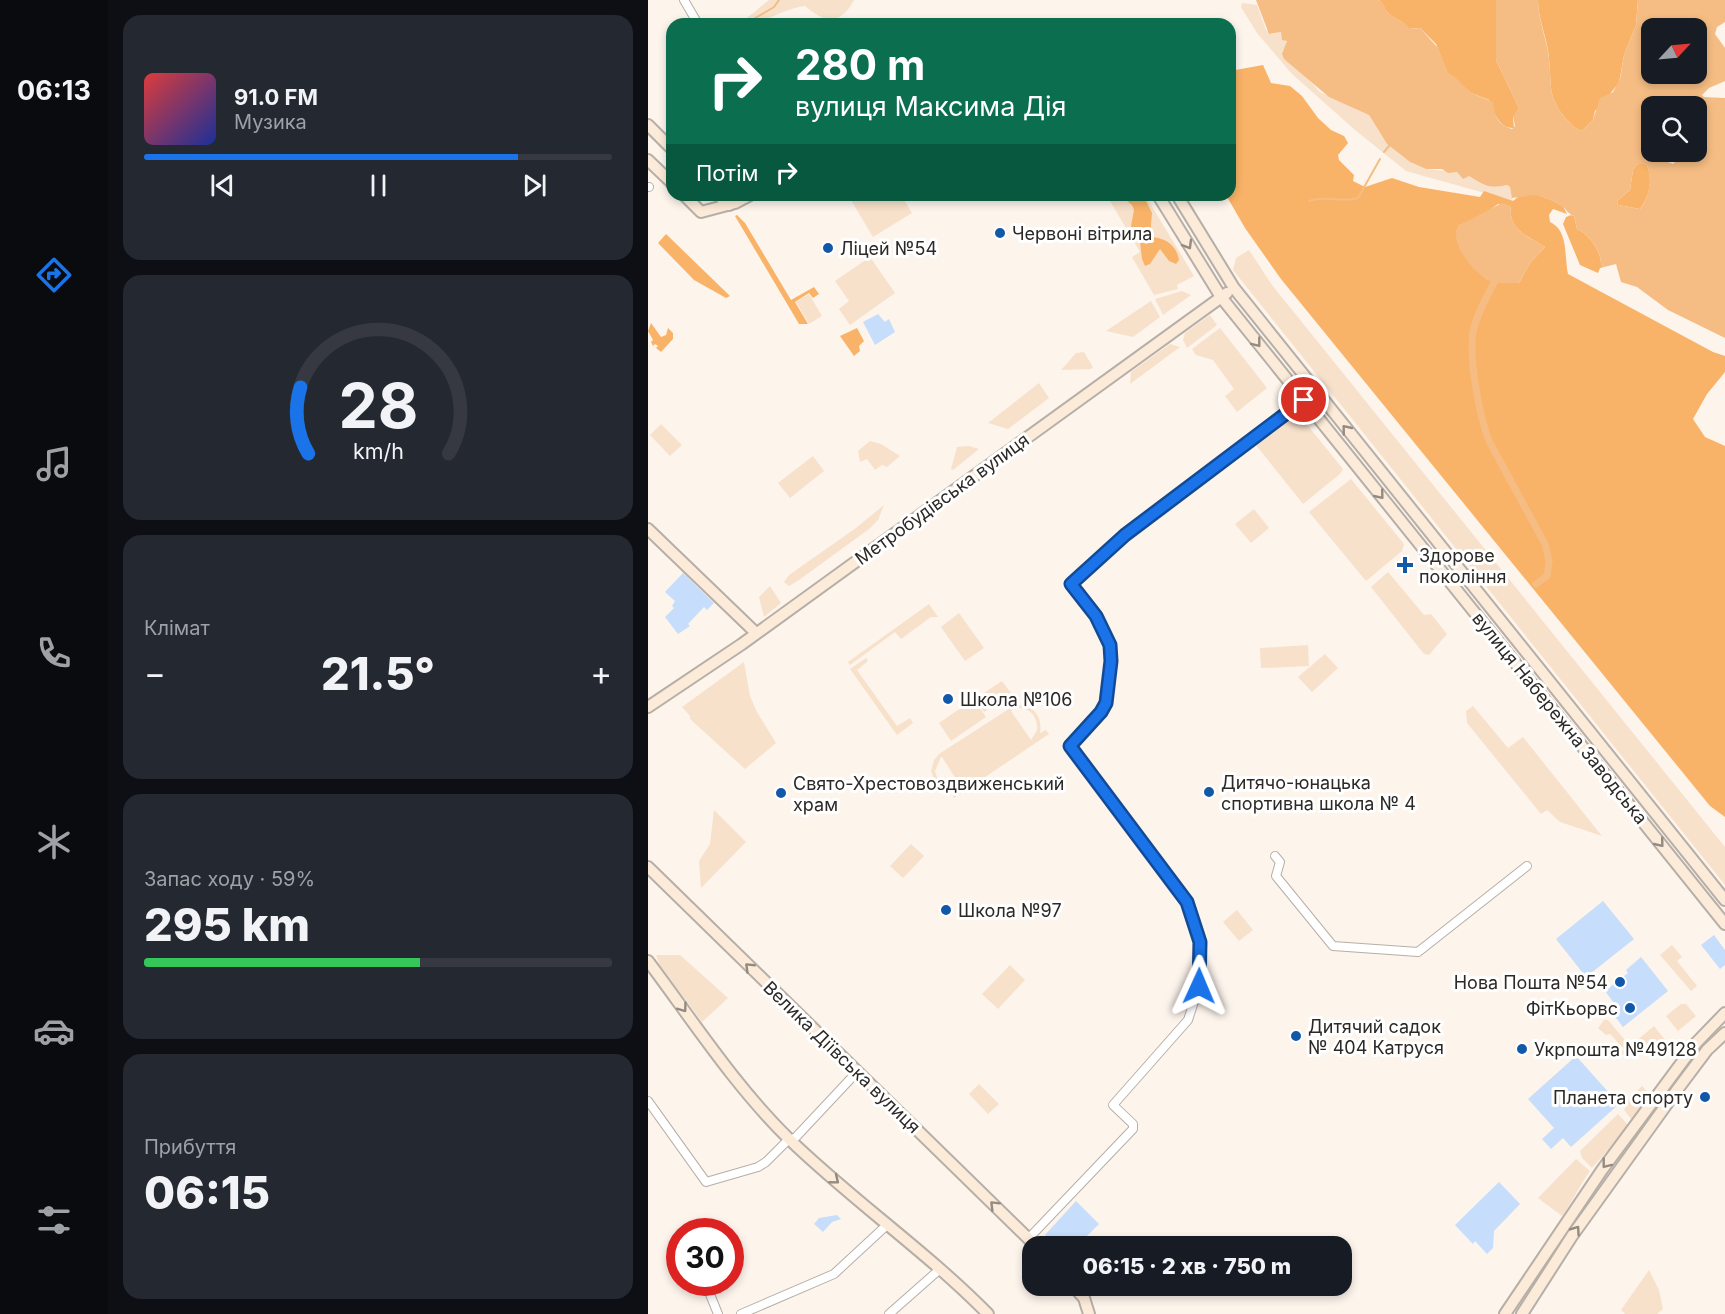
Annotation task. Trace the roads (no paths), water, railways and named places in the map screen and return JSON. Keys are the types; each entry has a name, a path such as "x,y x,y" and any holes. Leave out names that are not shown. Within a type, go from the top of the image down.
{"main road":[{"path":"648,125 666,143"},
{"path":"648,160 666,177"},
{"path":"690,201 701,212 737,201"},
{"path":"725,201 729,205"},
{"name":"вулиця Набережна Заводська","path":"1162,201 1221,297 1725,924"},
{"name":"вулиця Набережна Заводська","path":"1181,201 1234,288 1725,900"},
{"name":"Метробудівська вулиця","path":"648,707 677,690 1234,288"},
{"path":"648,529 756,633"},
{"path":"1531,682 1543,673"},
{"name":"Велика Діївська вулиця","path":"648,867 1025,1236"},
{"path":"648,961 760,1109 791,1141 940,1269 988,1314"},
{"path":"1504,1314 1579,1202 1696,1042 1725,1013"},
{"path":"1522,1314 1555,1263 1707,1050 1725,1033"},
{"path":"1626,1138 1637,1147"},
{"path":"1544,1255 1555,1263"},
{"path":"1082,1296 1089,1314"}],"street":[{"path":"684,0 694,18"},
{"path":"1038,1236 1132,1129 1132,1124 1113,1105 1188,1020 1199,986 1200,942 1187,902 1070,746 1101,712 1106,703 1111,661 1110,645 1096,616 1071,584 1125,535 1304,400"},
{"path":"1275,856 1280,862 1276,876 1333,946 1418,952 1527,866"},
{"path":"648,1101 706,1182 758,1167 766,1162 786,1142 791,1141 856,1073 860,1073"},
{"path":"741,1314 834,1274 888,1224"},
{"path":"889,1314 940,1269"},
{"path":"711,1296 718,1314"}],"waterway":[{"path":"755,18 774,7 779,0"},
{"path":"1384,152 1389,146"},
{"path":"1309,201 1358,198 1380,159"},
{"path":"1495,281 1482,306 1473,332 1472,357 1478,402 1489,441 1545,544 1549,561 1547,576 1536,584"}],"place":[{"name":"Червоні вітрила","path":"1000,233"},
{"name":"Ліцей №54","path":"828,248"},
{"name":"Здорове покоління","path":"1405,565"},
{"name":"Школа №106","path":"948,699"},
{"name":"Дитячо-юнацька спортивна школа № 4","path":"1209,792"},
{"name":"Свято-Хрестовоздвиженський храм","path":"781,793"},
{"name":"Школа №97","path":"946,910"},
{"name":"Нова Пошта №54","path":"1620,982"},
{"name":"ФiтКьорвс","path":"1630,1008"},
{"name":"Дитячий садок № 404 Катруся","path":"1296,1036"},
{"name":"Укрпошта №49128","path":"1522,1049"},
{"name":"Планета спорту","path":"1705,1097"}]}
